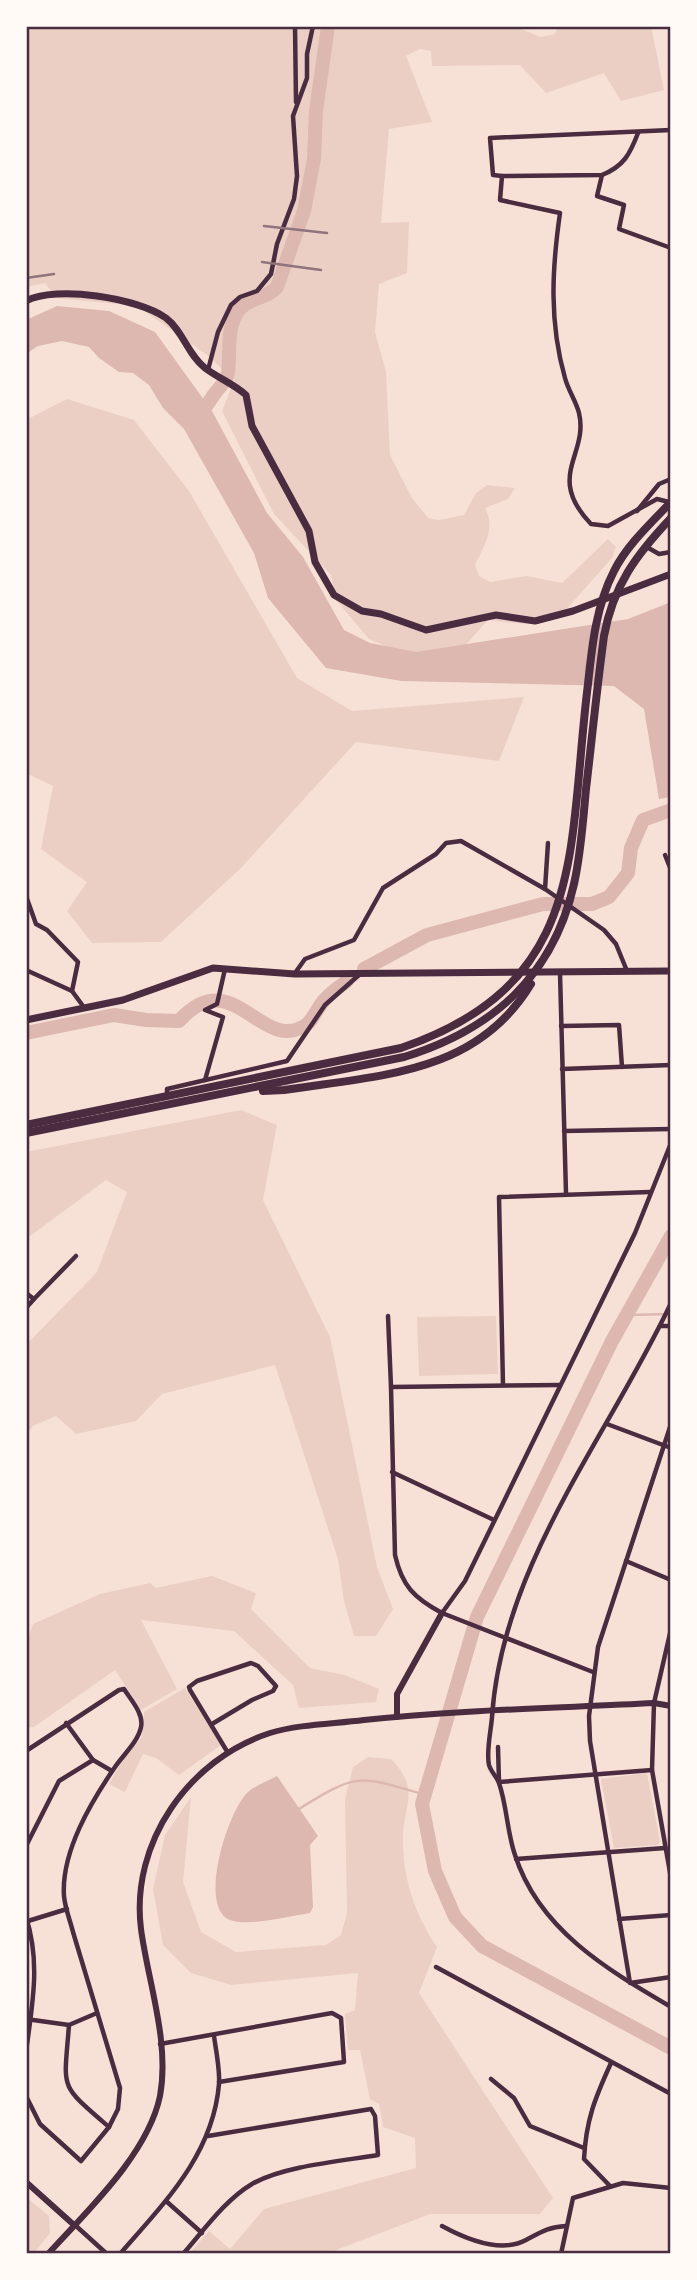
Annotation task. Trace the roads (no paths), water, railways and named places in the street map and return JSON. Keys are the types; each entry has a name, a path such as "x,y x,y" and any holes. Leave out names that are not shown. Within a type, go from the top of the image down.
{"highway":[{"path":"26,1125 401,1048 466,1021 502,995 525,969 545,937 564,883 594,633 607,586 625,554 670,502"},
{"path":"26,1133 404,1057 433,1048 473,1029 510,1000 527,982 555,940 574,886 607,617 618,584 645,546 671,519"},
{"path":"245,1091 284,1090 432,1065 474,1044 509,1016 531,983 532,974"}],"main road":[{"path":"26,301 48,293 92,296 152,310 168,319 194,359 246,395 252,426 309,531 315,562 334,595 362,611 381,614 426,630 496,615 535,621 573,611 671,574"},
{"path":"26,1020 138,995 205,968 295,974 671,971"}],"street":[{"path":"210,372 218,332 231,305 240,297 257,291 271,274 277,244 294,200 297,166 292,129 296,106 295,26"},
{"path":"296,106 307,78 307,54 313,26"},
{"path":"638,133 625,162 602,175 493,175 490,138 671,130"},
{"path":"602,175 597,196 624,205 619,229 671,248"},
{"path":"502,176 500,200 560,213 551,275 552,308 565,378 579,414 569,479 570,489 585,518 597,526 608,526 657,499 670,502"},
{"path":"637,512 659,484 671,479"},
{"path":"645,546 659,554 671,552"},
{"path":"295,974 305,959 354,940 383,888 436,855 446,843 461,841 545,889 611,937 627,971"},
{"path":"545,889 548,843"},
{"path":"664,855 671,870"},
{"path":"26,896 36,923 78,962 72,991"},
{"path":"205,1080 223,1017 205,1010 218,1001 225,969"},
{"path":"26,970 72,991 83,1006"},
{"path":"560,973 566,1193"},
{"path":"167,1096 167,1089 287,1061 325,1004 359,974"},
{"path":"561,1026 619,1025 622,1067"},
{"path":"562,1069 671,1065"},
{"path":"564,1131 671,1129"},
{"path":"397,1717 397,1694 402,1683 442,1613 465,1581 635,1233 671,1143"},
{"path":"503,1385 499,1196 650,1192"},
{"path":"26,1308 76,1256"},
{"path":"26,1293 34,1299"},
{"path":"499,1782 489,1765 489,1711 504,1635 519,1592 671,1303"},
{"path":"388,1315 395,1555 400,1577 410,1592 442,1613 593,1672"},
{"path":"660,1326 671,1326"},
{"path":"390,1387 560,1385"},
{"path":"607,1424 671,1448"},
{"path":"630,1983 590,1741 590,1706 598,1647 671,1424"},
{"path":"392,1472 494,1520"},
{"path":"626,1561 671,1580"},
{"path":"671,1629 654,1703 652,1770 671,1878"},
{"path":"212,1724 252,1700 274,1691 276,1685 258,1666 251,1663 189,1686 229,1753"},
{"path":"26,1751 66,1723 124,1689 141,1716 142,1725 136,1739 112,1771 72,1848 65,1881 66,1909 120,2088 118,2109 109,2127 81,2161 40,2124 26,2096"},
{"path":"48,2254 140,2143 155,2116 160,2093 160,2044 141,1928 144,1869 154,1839 177,1799 207,1768 259,1737 292,1728 414,1715 654,1703 671,1706"},
{"path":"66,1723 93,1760 112,1771"},
{"path":"498,1747 499,1782 516,1859 536,1896 567,1937 630,1983 671,2007"},
{"path":"26,1846 59,1781 93,1760"},
{"path":"499,1782 652,1770"},
{"path":"516,1859 665,1848"},
{"path":"26,2052 35,1965 27,1919 66,1909"},
{"path":"620,1919 671,1915"},
{"path":"436,1967 671,2094"},
{"path":"630,1983 671,1977"},
{"path":"28,2020 69,2025 97,2013"},
{"path":"160,2044 332,2013 341,2018 344,2062 219,2082"},
{"path":"69,2025 65,2079 69,2093 109,2127"},
{"path":"120,2254 187,2174 208,2136 219,2082 214,2036"},
{"path":"610,2186 584,2159 584,2148 585,2127 591,2107 611,2063"},
{"path":"491,2079 514,2098 530,2126 584,2148"},
{"path":"183,2254 237,2194 253,2183 274,2175 378,2155 375,2116 370,2109 208,2136"},
{"path":"26,2182 107,2254"},
{"path":"564,2253 566,2226 573,2198 623,2183 671,2188"},
{"path":"166,2201 202,2233"},
{"path":"442,2226 465,2239 504,2245 524,2241 549,2227 566,2226"}],"waterway":[{"path":"194,414 205,407 227,377 230,331 235,316 244,305 277,287 304,211 314,159 316,111 328,26"},
{"path":"364,969 427,935 543,904 592,904 609,897 628,873 631,848 643,820 671,810"},
{"path":"26,1033 114,1015 179,1021 198,1005 215,1001 231,1004 275,1029 290,1031 306,1025 327,997 347,981"},
{"path":"671,1236 612,1341 477,1617 422,1804 435,1871 455,1917 482,1946 671,2048"},
{"path":"628,1315 671,1314"},
{"path":"299,1809 335,1788 360,1781 372,1781 426,1795"}],"railway":[{"path":"264,226 327,233"},
{"path":"262,262 321,270"},
{"path":"26,278 54,274"}]}
